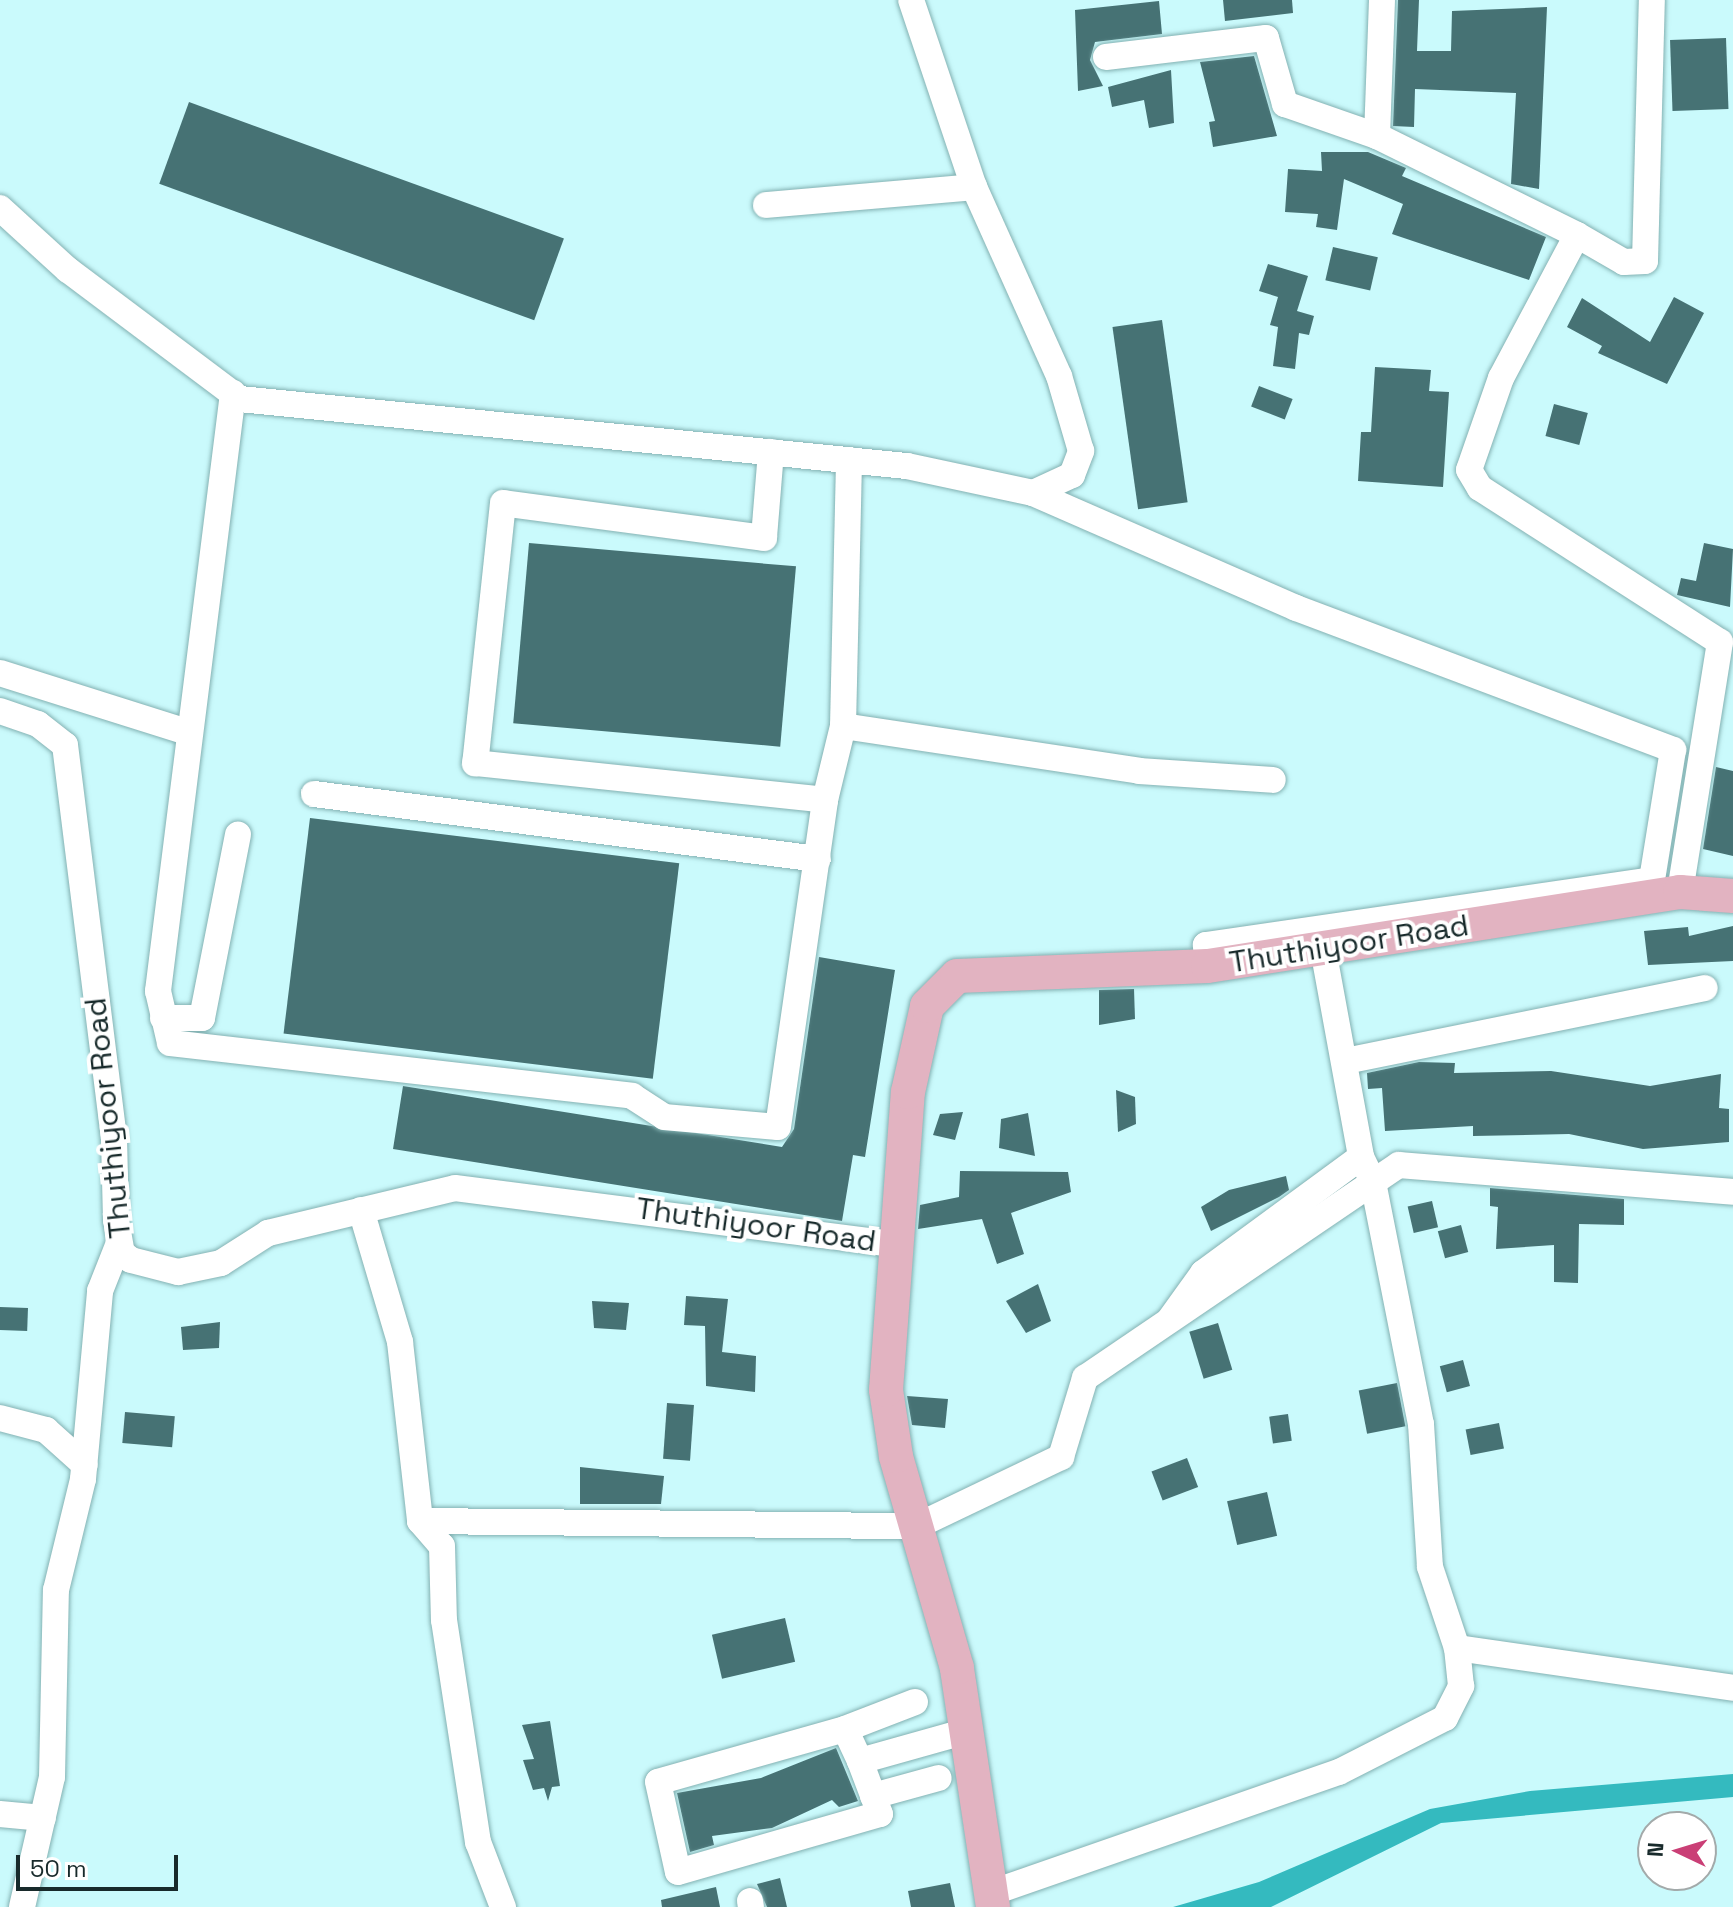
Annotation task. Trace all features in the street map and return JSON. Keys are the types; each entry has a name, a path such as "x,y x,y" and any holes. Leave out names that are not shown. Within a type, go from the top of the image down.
{"main road":[{"name":"Thuthiyoor Road","path":"992,1900 957,1668 917,1526 886,1390 893,1244 908,1092 927,1006 957,976 1208,966 1680,892 1733,896"}],"street":[{"path":"911,0 974,187 1059,376 1081,451 1072,475 1033,493"},
{"path":"1377,136 1382,0"},
{"path":"1106,57 1266,38 1285,104 1377,136 1577,235 1624,262 1645,261 1652,0"},
{"path":"766,205 974,187"},
{"path":"0,208 68,270 233,393 849,460 1033,493 1296,608 1673,750 1652,880 1206,945 1208,966"},
{"path":"1577,235 1501,378 1469,470 1480,488 1720,642 1680,892"},
{"path":"233,393 158,991 170,1043 632,1096 664,1117 778,1127 825,800 843,726 849,460"},
{"path":"771,452 764,538 503,503 475,763 825,800"},
{"path":"0,673 190,733"},
{"name":"Thuthiyoor Road","path":"0,711 38,724 65,745 114,1138 119,1243 131,1260 178,1272 221,1263 268,1233 455,1188 504,1190 893,1244"},
{"path":"843,726 1139,771 1273,780"},
{"path":"314,794 818,859"},
{"path":"163,1018 202,1018 238,834"},
{"path":"992,1900 1339,1772 1445,1718 1461,1686 1457,1648 1430,1567 1421,1424 1373,1182 1361,1157 1346,1061 1323,949"},
{"path":"1346,1061 1705,988"},
{"path":"1161,1332 1203,1273 1361,1157"},
{"path":"420,1521 917,1526 1061,1457 1085,1378 1161,1332 1399,1165 1733,1192"},
{"path":"361,1210 400,1342 420,1521 442,1546 444,1620 478,1842 503,1907"},
{"path":"22,1907 43,1818 54,1750 56,1590 85,1465 100,1291 119,1243"},
{"path":"0,1418 57,1436 85,1465"},
{"path":"1457,1648 1733,1688"},
{"path":"845,1729 880,1814 678,1872 658,1782 845,1729 915,1702"},
{"path":"860,1761 967,1731"},
{"path":"873,1796 939,1778"},
{"path":"0,1814 43,1818"}],"water":[{"path":"1733,1774 1733,1797 1441,1823 1271,1907 1173,1907 1259,1882 1430,1809 1530,1791"}],"building":[{"path":"1223,0 1292,0 1293,13 1225,21"},
{"path":"1398,0 1419,0 1417,51 1451,51 1452,11 1547,7 1539,189 1511,184 1516,93 1415,89 1414,127 1393,126"},
{"path":"1159,1 1162,34 1095,42 1090,60 1103,86 1078,91 1075,10"},
{"path":"1726,38 1728,109 1673,111 1670,40"},
{"path":"1254,56 1277,136 1213,147 1209,122 1215,121 1200,62"},
{"path":"1171,70 1174,123 1149,128 1144,100 1112,107 1108,87"},
{"path":"189,102 564,238 534,320 159,184"},
{"path":"1321,152 1368,152 1406,168 1402,176 1546,237 1529,280 1392,234 1403,204 1344,179 1337,230 1316,227 1318,214 1285,212 1288,169 1322,171"},
{"path":"1333,247 1378,257 1370,290 1325,280"},
{"path":"1268,264 1308,276 1297,311 1314,316 1309,335 1299,333 1295,369 1273,366 1278,327 1270,325 1278,297 1259,291"},
{"path":"1674,297 1704,313 1667,384 1598,353 1602,346 1567,327 1582,298 1650,342"},
{"path":"1162,320 1188,502 1138,509 1112,327"},
{"path":"1375,367 1431,370 1429,391 1449,392 1443,487 1358,481 1361,432 1371,432"},
{"path":"1259,386 1293,399 1285,419 1251,407"},
{"path":"1554,404 1588,413 1579,445 1545,436"},
{"path":"529,543 796,566 780,747 513,723"},
{"path":"1704,543 1733,549 1730,607 1677,595 1681,578 1696,581"},
{"path":"1716,767 1733,771 1733,856 1703,849"},
{"path":"310,818 679,863 653,1079 284,1033"},
{"path":"1733,926 1733,961 1648,965 1644,931 1688,927 1689,936"},
{"path":"819,957 895,970 865,1157 853,1155 842,1221 393,1149 403,1086 782,1147 794,1129"},
{"path":"1134,989 1135,1019 1099,1025 1099,990"},
{"path":"1419,1062 1455,1063 1454,1073 1551,1071 1650,1086 1721,1074 1719,1108 1729,1109 1729,1142 1643,1149 1569,1134 1473,1136 1473,1126 1385,1131 1382,1088 1368,1089 1367,1073"},
{"path":"1116,1090 1135,1097 1136,1124 1118,1132"},
{"path":"963,1112 955,1140 933,1135 940,1114"},
{"path":"1028,1113 1035,1156 999,1148 1001,1119"},
{"path":"960,1171 1068,1172 1071,1192 1011,1213 1024,1254 997,1264 982,1219 918,1229 920,1205 959,1197"},
{"path":"1286,1176 1289,1190 1211,1231 1201,1207 1229,1190"},
{"path":"1490,1188 1624,1199 1624,1225 1579,1224 1578,1283 1554,1282 1554,1245 1496,1249 1498,1207 1490,1206"},
{"path":"1432,1201 1438,1227 1414,1233 1408,1207"},
{"path":"1461,1225 1468,1252 1445,1258 1438,1231"},
{"path":"1038,1284 1051,1321 1026,1333 1006,1301"},
{"path":"686,1296 728,1299 722,1352 756,1356 755,1392 706,1386 705,1326 684,1325"},
{"path":"592,1301 629,1303 626,1330 594,1328"},
{"path":"0,1307 28,1308 27,1331 0,1330"},
{"path":"220,1322 219,1348 183,1350 181,1327"},
{"path":"1218,1323 1232,1370 1204,1379 1189,1332"},
{"path":"1463,1360 1470,1386 1447,1392 1440,1366"},
{"path":"1397,1383 1405,1426 1367,1434 1359,1390"},
{"path":"907,1396 948,1399 945,1428 912,1425"},
{"path":"667,1403 694,1405 690,1461 663,1459"},
{"path":"125,1412 175,1416 172,1447 122,1443"},
{"path":"1288,1414 1292,1441 1273,1443 1269,1417"},
{"path":"1499,1423 1504,1449 1471,1455 1466,1429"},
{"path":"1187,1458 1198,1487 1163,1501 1152,1472"},
{"path":"580,1467 664,1476 661,1504 580,1504"},
{"path":"1267,1492 1277,1536 1237,1545 1227,1501"},
{"path":"785,1618 795,1662 722,1679 712,1635"},
{"path":"550,1721 560,1786 552,1787 548,1801 544,1788 533,1790 523,1760 534,1759 522,1725"},
{"path":"836,1748 858,1801 839,1807 832,1800 772,1828 712,1836 714,1845 690,1852 677,1793 761,1778"},
{"path":"780,1878 787,1907 767,1907 757,1884"},
{"path":"950,1883 955,1907 911,1907 908,1891"},
{"path":"716,1887 720,1907 662,1907 661,1900"}]}
